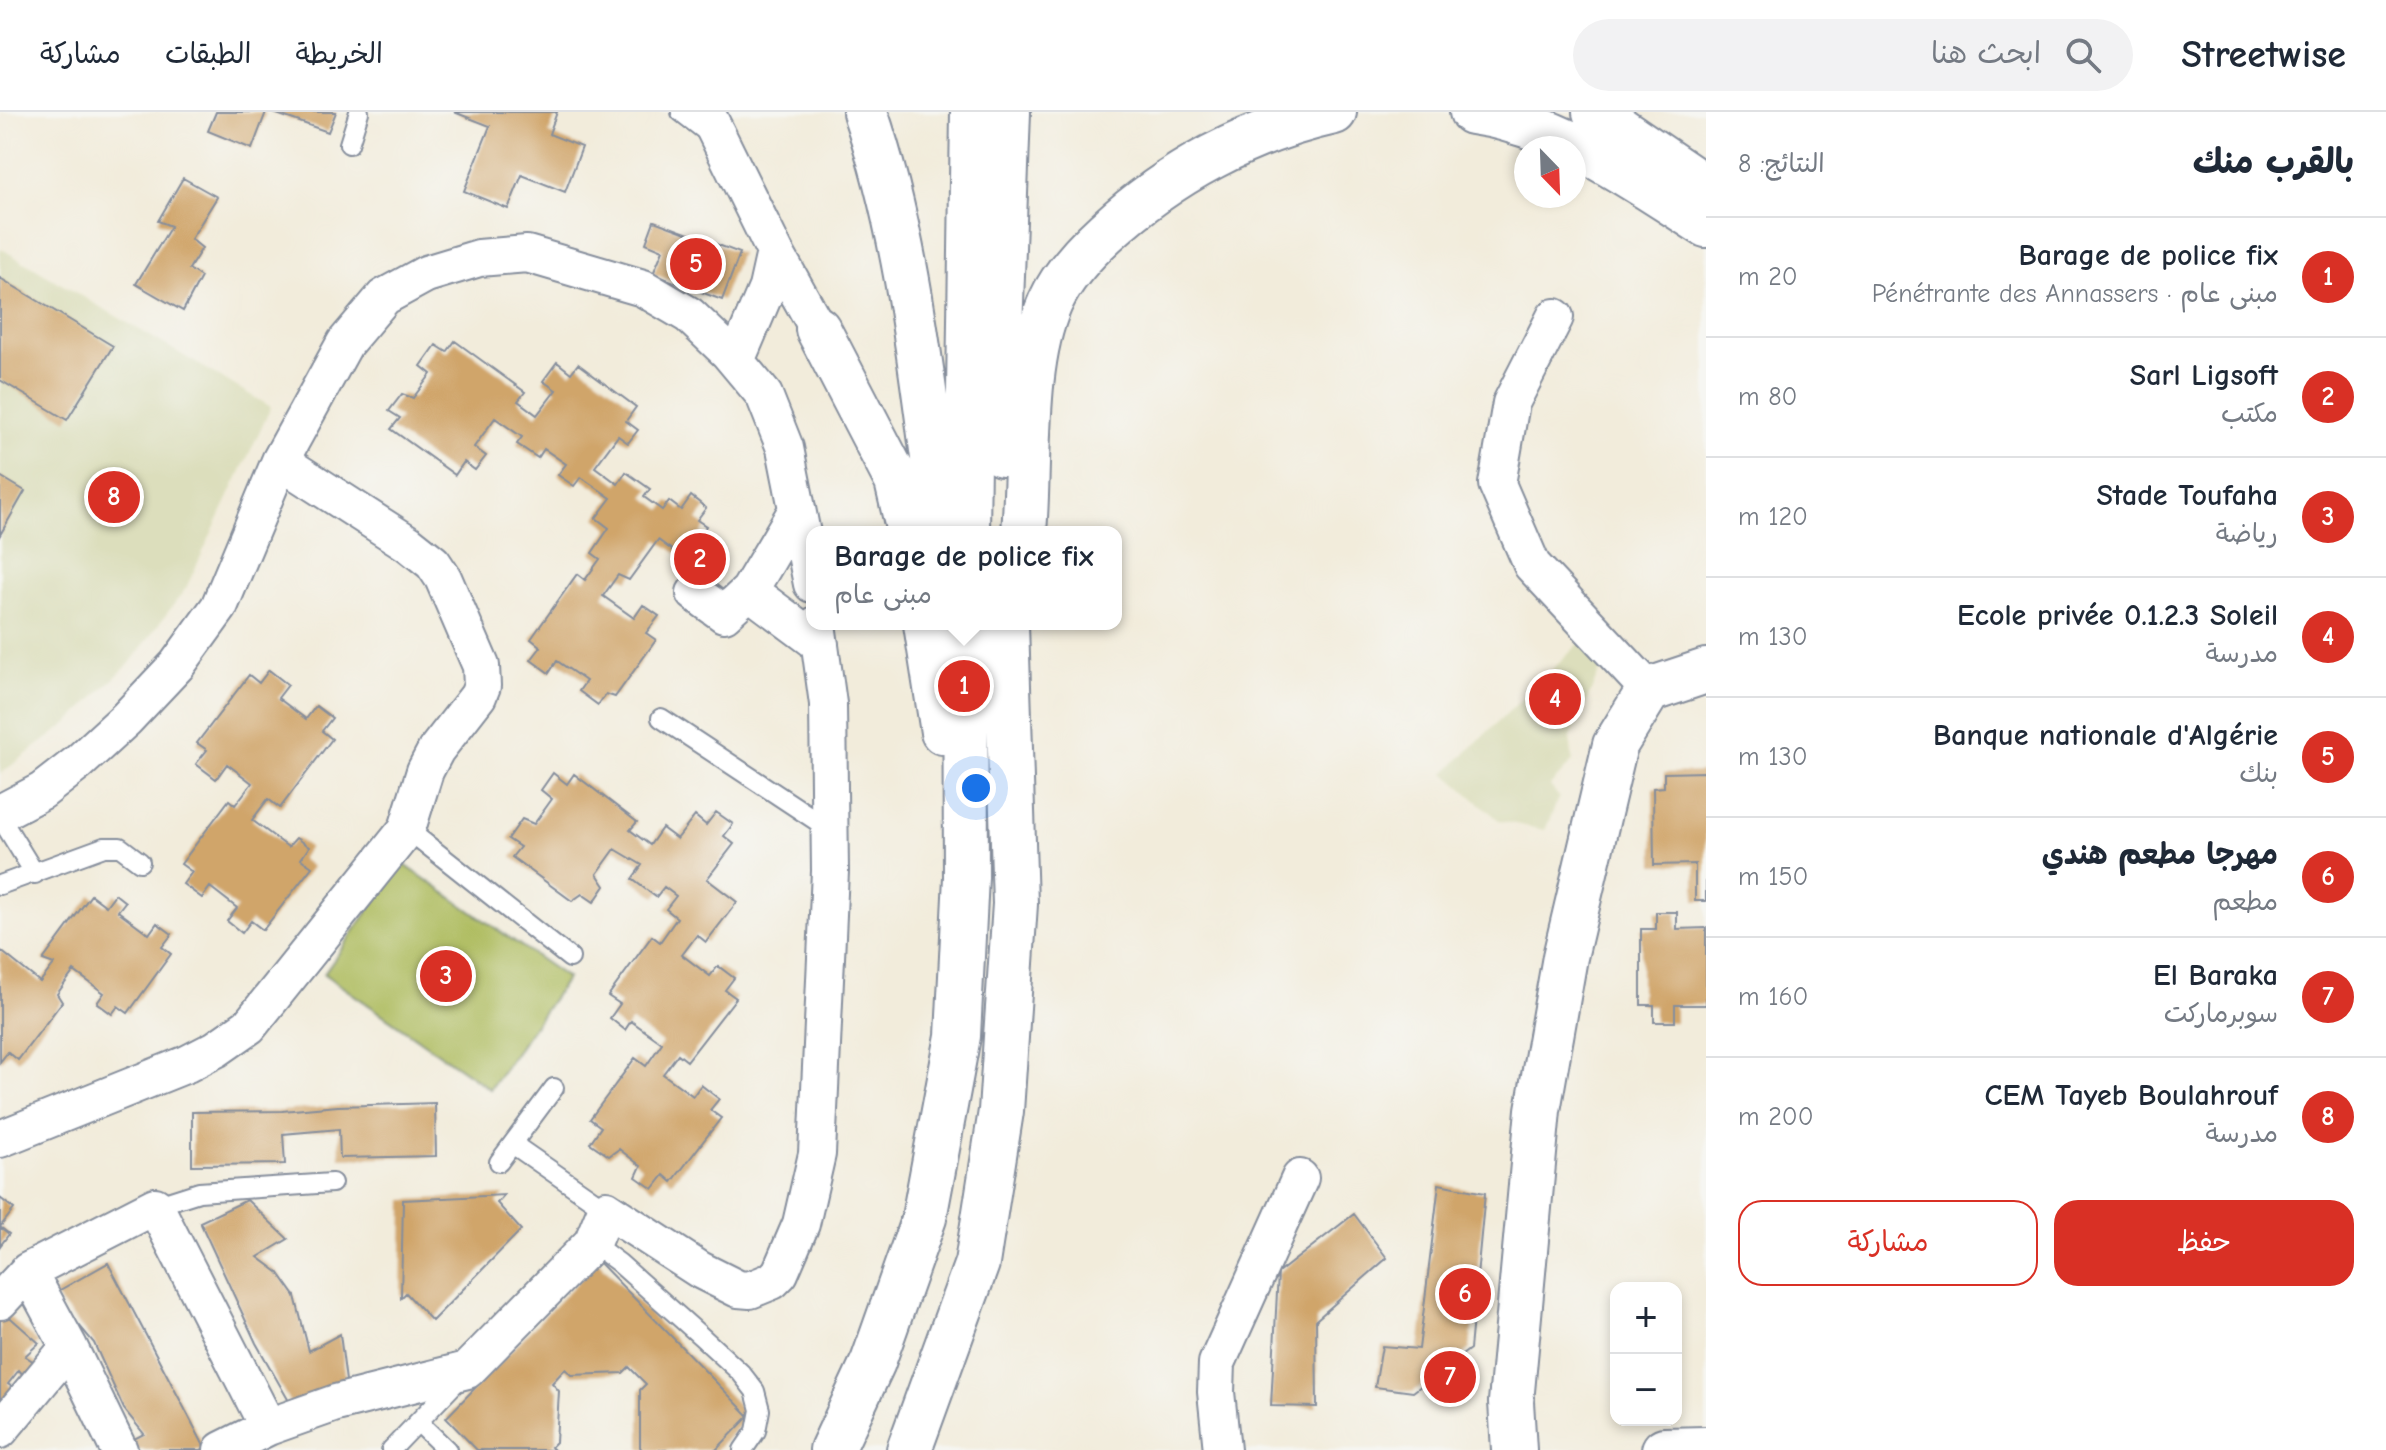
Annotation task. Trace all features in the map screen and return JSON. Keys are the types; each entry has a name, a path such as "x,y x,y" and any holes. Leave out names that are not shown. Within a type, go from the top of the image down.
{"main road":[{"path":"865,112 906,269 942,526"},
{"path":"967,526 973,112"},
{"path":"1003,526 999,357 1008,112"},
{"path":"1024,526 1031,389 1039,342 1050,304 1069,271 1128,212 1168,182 1216,154 1264,133 1334,112"},
{"path":"1472,112 1530,127 1571,143 1706,225"},
{"path":"1595,112 1706,188"},
{"path":"818,329 897,481 908,526"},
{"path":"927,630 966,877"},
{"path":"957,630 964,686"},
{"path":"832,1450 873,1362 924,1218 958,1036 966,877 965,630"},
{"path":"909,1450 977,1263 1001,1111 1015,904 1008,630"},
{"path":"1514,1450 1511,1402 1538,1110 1565,957 1615,745 1649,690 1706,671"},
{"path":"898,1450 933,1380"},
{"path":"1664,1450 1706,1449"}],"street":[{"path":"706,112 775,252 818,329"},
{"path":"736,361 767,288 775,252"},
{"path":"0,815 42,791 78,763 126,719 177,665 219,607 280,461 345,343 384,297 426,274 479,258 527,254 643,288 689,315 736,361 764,395 785,448 806,554"},
{"path":"1555,317 1511,403 1497,484 1532,565 1649,690"},
{"path":"0,1139 187,1064 249,1026 407,829 425,771 436,750 482,686 481,666 459,613 433,563 409,544 280,461"},
{"path":"695,593 724,614 749,591 797,510"},
{"path":"749,591 806,626"},
{"path":"222,1450 268,1427 336,1403 467,1370 592,1243 606,1209 700,1270 738,1289 761,1287 780,1273 801,1224 817,1154 831,830 828,704 819,634"},
{"path":"1222,1450 1216,1392 1217,1363 1300,1178"},
{"path":"0,1301 28,1271 155,1206 268,1427"},
{"path":"28,1271 119,1450"},
{"path":"23,1450 0,1431 69,1347"}],"lane":[{"path":"349,144 359,112"},
{"path":"681,112 722,144"},
{"path":"661,718 831,830"},
{"path":"0,815 35,874"},
{"path":"407,829 570,958"},
{"path":"0,885 104,847 120,847 140,862"},
{"path":"499,1162 554,1088"},
{"path":"514,1145 606,1209"},
{"path":"155,1206 199,1192 332,1183"},
{"path":"592,1243 703,1338 741,1373 755,1391 760,1410 756,1431 743,1450"},
{"path":"391,1450 467,1370"},
{"path":"418,1422 447,1450"}],"shaded area":[{"path":"0,248 271,407 186,588 130,663 68,723 0,774"},
{"path":"1585,638 1605,659 1570,739 1573,761 1550,786 1559,797 1545,830 1500,821 1445,773"}],"green space":[{"path":"402,863 567,978 490,1089 324,974"}],"building":[{"path":"216,112 266,112 252,149 208,131"},
{"path":"271,112 336,112 328,132"},
{"path":"454,112 557,112 549,134 582,147 565,192 522,175 508,209 464,191 490,126"},
{"path":"183,178 217,197 191,239 202,248 189,269 201,277 183,311 136,284 171,226 158,221"},
{"path":"654,221 740,253 722,300 653,274 663,250 646,243"},
{"path":"0,278 113,346 67,420 0,380"},
{"path":"455,341 525,392 518,401 537,415 556,390 543,381 557,362 571,373 578,364 636,407 626,421 638,430 628,443 618,436 595,467 618,484 626,472 650,489 644,497 662,510 669,501 681,510 691,496 706,508 697,520 706,526 683,558 658,540 629,580 618,575 603,596 634,618 643,605 659,616 646,633 656,640 615,697 606,694 598,705 579,691 586,681 557,661 549,673 531,660 541,647 531,639 577,574 585,580 600,559 592,553 609,528 596,518 611,498 581,477 574,486 558,475 566,464 544,449 538,458 517,444 522,437 495,418 474,447 486,456 475,470 464,462 455,475 391,429 400,418 389,411 402,394 413,398 431,374 421,366 436,345 447,352"},
{"path":"0,476 25,491 0,535"},
{"path":"269,670 288,685 278,698 306,719 316,706 332,718 322,731 332,739 280,808 268,799 252,820 288,847 296,838 309,847 301,859 312,867 263,930 251,921 242,933 227,921 237,908 210,887 202,898 183,884 192,872 181,864 229,800 235,805 252,783 227,764 216,779 196,764 207,750 197,743 249,675 259,683"},
{"path":"1706,772 1706,901 1695,901 1695,864 1654,865 1653,788 1664,787 1664,773"},
{"path":"553,773 567,784 574,774 637,822 630,830 650,845 662,828 677,839 695,816 706,825 716,812 733,824 724,836 734,844 707,879 737,902 706,942 697,935 682,955 710,976 718,966 734,978 725,990 736,998 687,1061 678,1054 663,1074 693,1096 701,1085 719,1099 710,1110 721,1118 672,1182 664,1175 653,1189 636,1177 641,1166 619,1149 609,1156 590,1143 601,1127 590,1119 635,1058 646,1066 662,1043 631,1021 625,1030 610,1018 620,1004 608,996 652,936 660,942 677,918 666,909 676,896 664,887 656,897 632,879 642,865 615,849 597,874 605,886 594,902 582,894 572,901 512,857 520,847 508,839 522,819 534,824 552,799 541,790"},
{"path":"115,894 125,902 118,911 149,934 157,923 172,934 162,947 171,954 128,1013 118,1006 112,1014 97,1003 104,993 74,971 57,994 62,1002 18,1060 8,1052 0,1062 0,950 40,982 54,964 43,960 91,895 106,906"},
{"path":"1656,912 1677,912 1677,929 1706,928 1706,1005 1675,1005 1675,1022 1654,1022 1654,1005 1641,1005 1641,929 1656,929"},
{"path":"435,1103 436,1156 340,1158 339,1129 283,1134 285,1164 192,1165 192,1112"},
{"path":"1439,1184 1485,1193 1470,1349 1413,1392 1375,1387 1382,1346 1419,1349"},
{"path":"504,1195 497,1203 521,1230 432,1321 406,1293 401,1298 403,1200"},
{"path":"0,1198 14,1209 0,1227"},
{"path":"247,1200 288,1239 258,1257 278,1272 295,1296 309,1351 340,1334 346,1381 294,1410 256,1343 200,1222"},
{"path":"1354,1214 1387,1258 1316,1320 1317,1407 1271,1406 1278,1273"},
{"path":"0,1227 9,1234 0,1246"},
{"path":"598,1261 749,1416 716,1450 642,1450 640,1390 646,1384 629,1367 623,1373 572,1375 565,1369 552,1383 559,1391 556,1442 551,1447 554,1450 477,1450 446,1418"},
{"path":"108,1263 205,1448 129,1450 124,1444 144,1434 124,1409 94,1343 53,1294"},
{"path":"4,1312 39,1343 25,1356 42,1367 29,1382 19,1370 8,1384 20,1393 0,1405 0,1317"}],"place":[{"name":"Banque nationale d'Algérie","path":"696,264"},
{"name":"CEM Tayeb Boulahrouf","path":"114,497"},
{"name":"Sarl Ligsoft","path":"700,559"},
{"name":"Barage de police fix","path":"964,686"},
{"name":"Ecole privée 0.1.2.3 Soleil","path":"1555,699"},
{"name":"Stade Toufaha","path":"446,976"},
{"name":"مهرجا مطعم هندي","path":"1465,1294"},
{"name":"El Baraka","path":"1450,1377"}]}
